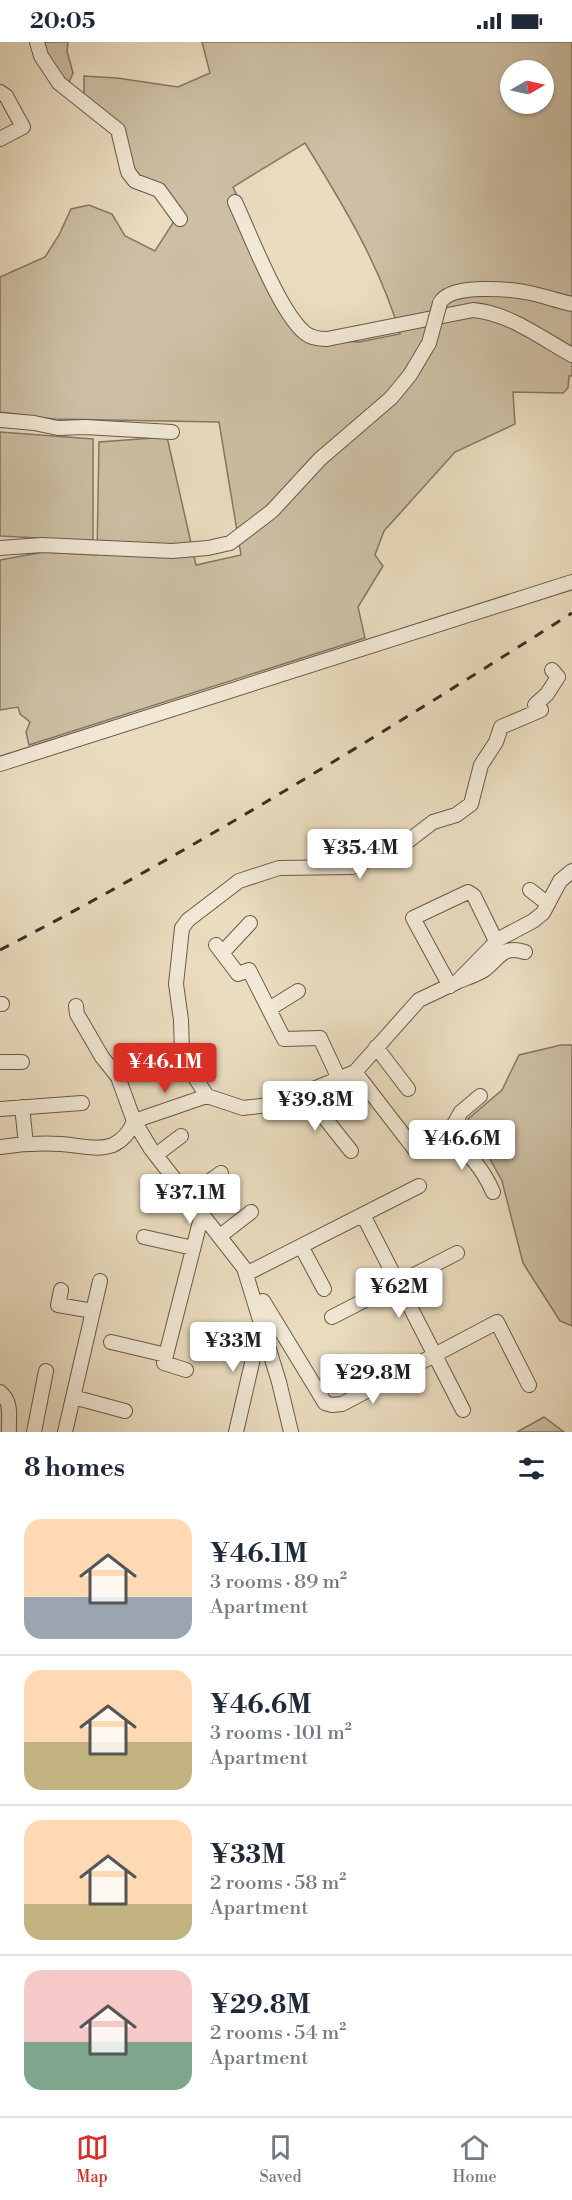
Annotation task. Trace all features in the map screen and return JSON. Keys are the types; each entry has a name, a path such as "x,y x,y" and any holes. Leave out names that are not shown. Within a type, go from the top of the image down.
{"street":[{"path":"37,42 41,56 59,83 118,130 128,172 135,181 159,190 180,219"},
{"path":"0,92 6,96 22,127 0,139"},
{"path":"235,202 267,273 287,310 297,325 312,337 327,339 473,310 504,317 572,355"},
{"path":"0,548 42,545 172,550 208,548 230,543 272,511 320,459 391,398 410,375 429,343 442,298 450,293 463,290 482,289 529,292 572,304"},
{"path":"0,420 58,428 85,427 172,432"},
{"path":"0,764 572,582"},
{"path":"207,1096 187,1065 182,1052 182,1020 176,984 182,928 188,920 239,880 279,868 352,867 403,845 433,822 456,816 471,804 481,765 496,742 501,727 541,710 536,705 558,677 552,670"},
{"path":"453,984 496,941 543,914 560,881 572,871"},
{"path":"530,890 548,904"},
{"path":"453,984 413,918 468,892 474,896 496,941"},
{"path":"250,923 219,949 238,974 249,970 284,1039 320,1038 339,1078"},
{"path":"0,1147 60,1144 102,1147 114,1144 129,1133 134,1121 207,1096 243,1108 277,1104 356,1072 419,1000 482,972 504,951 514,949 525,951"},
{"path":"269,1009 298,991"},
{"path":"76,1006 77,1014 102,1057 118,1077 134,1121 156,1155 244,1268 325,1402 332,1405 342,1404 497,1322 529,1385"},
{"path":"376,1047 408,1089"},
{"path":"0,1062 22,1062"},
{"path":"356,1072 416,1151 449,1137 461,1112 480,1096"},
{"path":"304,1092 351,1151"},
{"path":"0,1109 82,1103"},
{"path":"22,1107 26,1144"},
{"path":"156,1155 181,1136"},
{"path":"449,1137 465,1149 486,1176 493,1192"},
{"path":"188,1197 221,1173"},
{"path":"246,1274 419,1186"},
{"path":"220,1236 251,1212"},
{"path":"186,1370 164,1363 202,1214"},
{"path":"363,1215 463,1410"},
{"path":"144,1237 193,1248"},
{"path":"301,1246 324,1289"},
{"path":"332,1317 457,1253"},
{"path":"65,1432 100,1281"},
{"path":"62,1290 56,1309 93,1311"},
{"path":"236,1432 261,1322 262,1299"},
{"path":"261,1322 291,1432"},
{"path":"111,1342 166,1355"},
{"path":"34,1432 45,1371"},
{"path":"0,1392 7,1398 10,1409 9,1432"},
{"path":"73,1397 125,1411"}],"shaded area":[{"path":"42,42 68,42 67,51 73,73 67,87 47,57"},
{"path":"202,42 572,42 572,376 569,376 568,388 563,393 513,392 515,424 455,452 384,531 375,555 383,566 358,607 365,638 29,745 26,732 30,722 20,714 18,707 0,710 0,560 44,552 97,555 99,442 167,437 196,565 241,555 219,422 54,419 0,412 0,277 45,257 59,235 71,209 89,205 112,214 125,236 155,251 180,212 132,169 119,125 84,99 84,76 117,78 178,87 210,73","holes":["305,143 346,212 382,283 400,334 359,342 314,340 294,318 233,187"]},
{"path":"0,432 93,439 93,541 0,536"},
{"path":"561,1045 572,1045 572,1326 560,1321 523,1263 502,1181 468,1119 502,1090 519,1055"},
{"path":"544,1417 564,1432 517,1432"}],"railway":[{"path":"0,950 146,871 290,788 572,613"}]}
